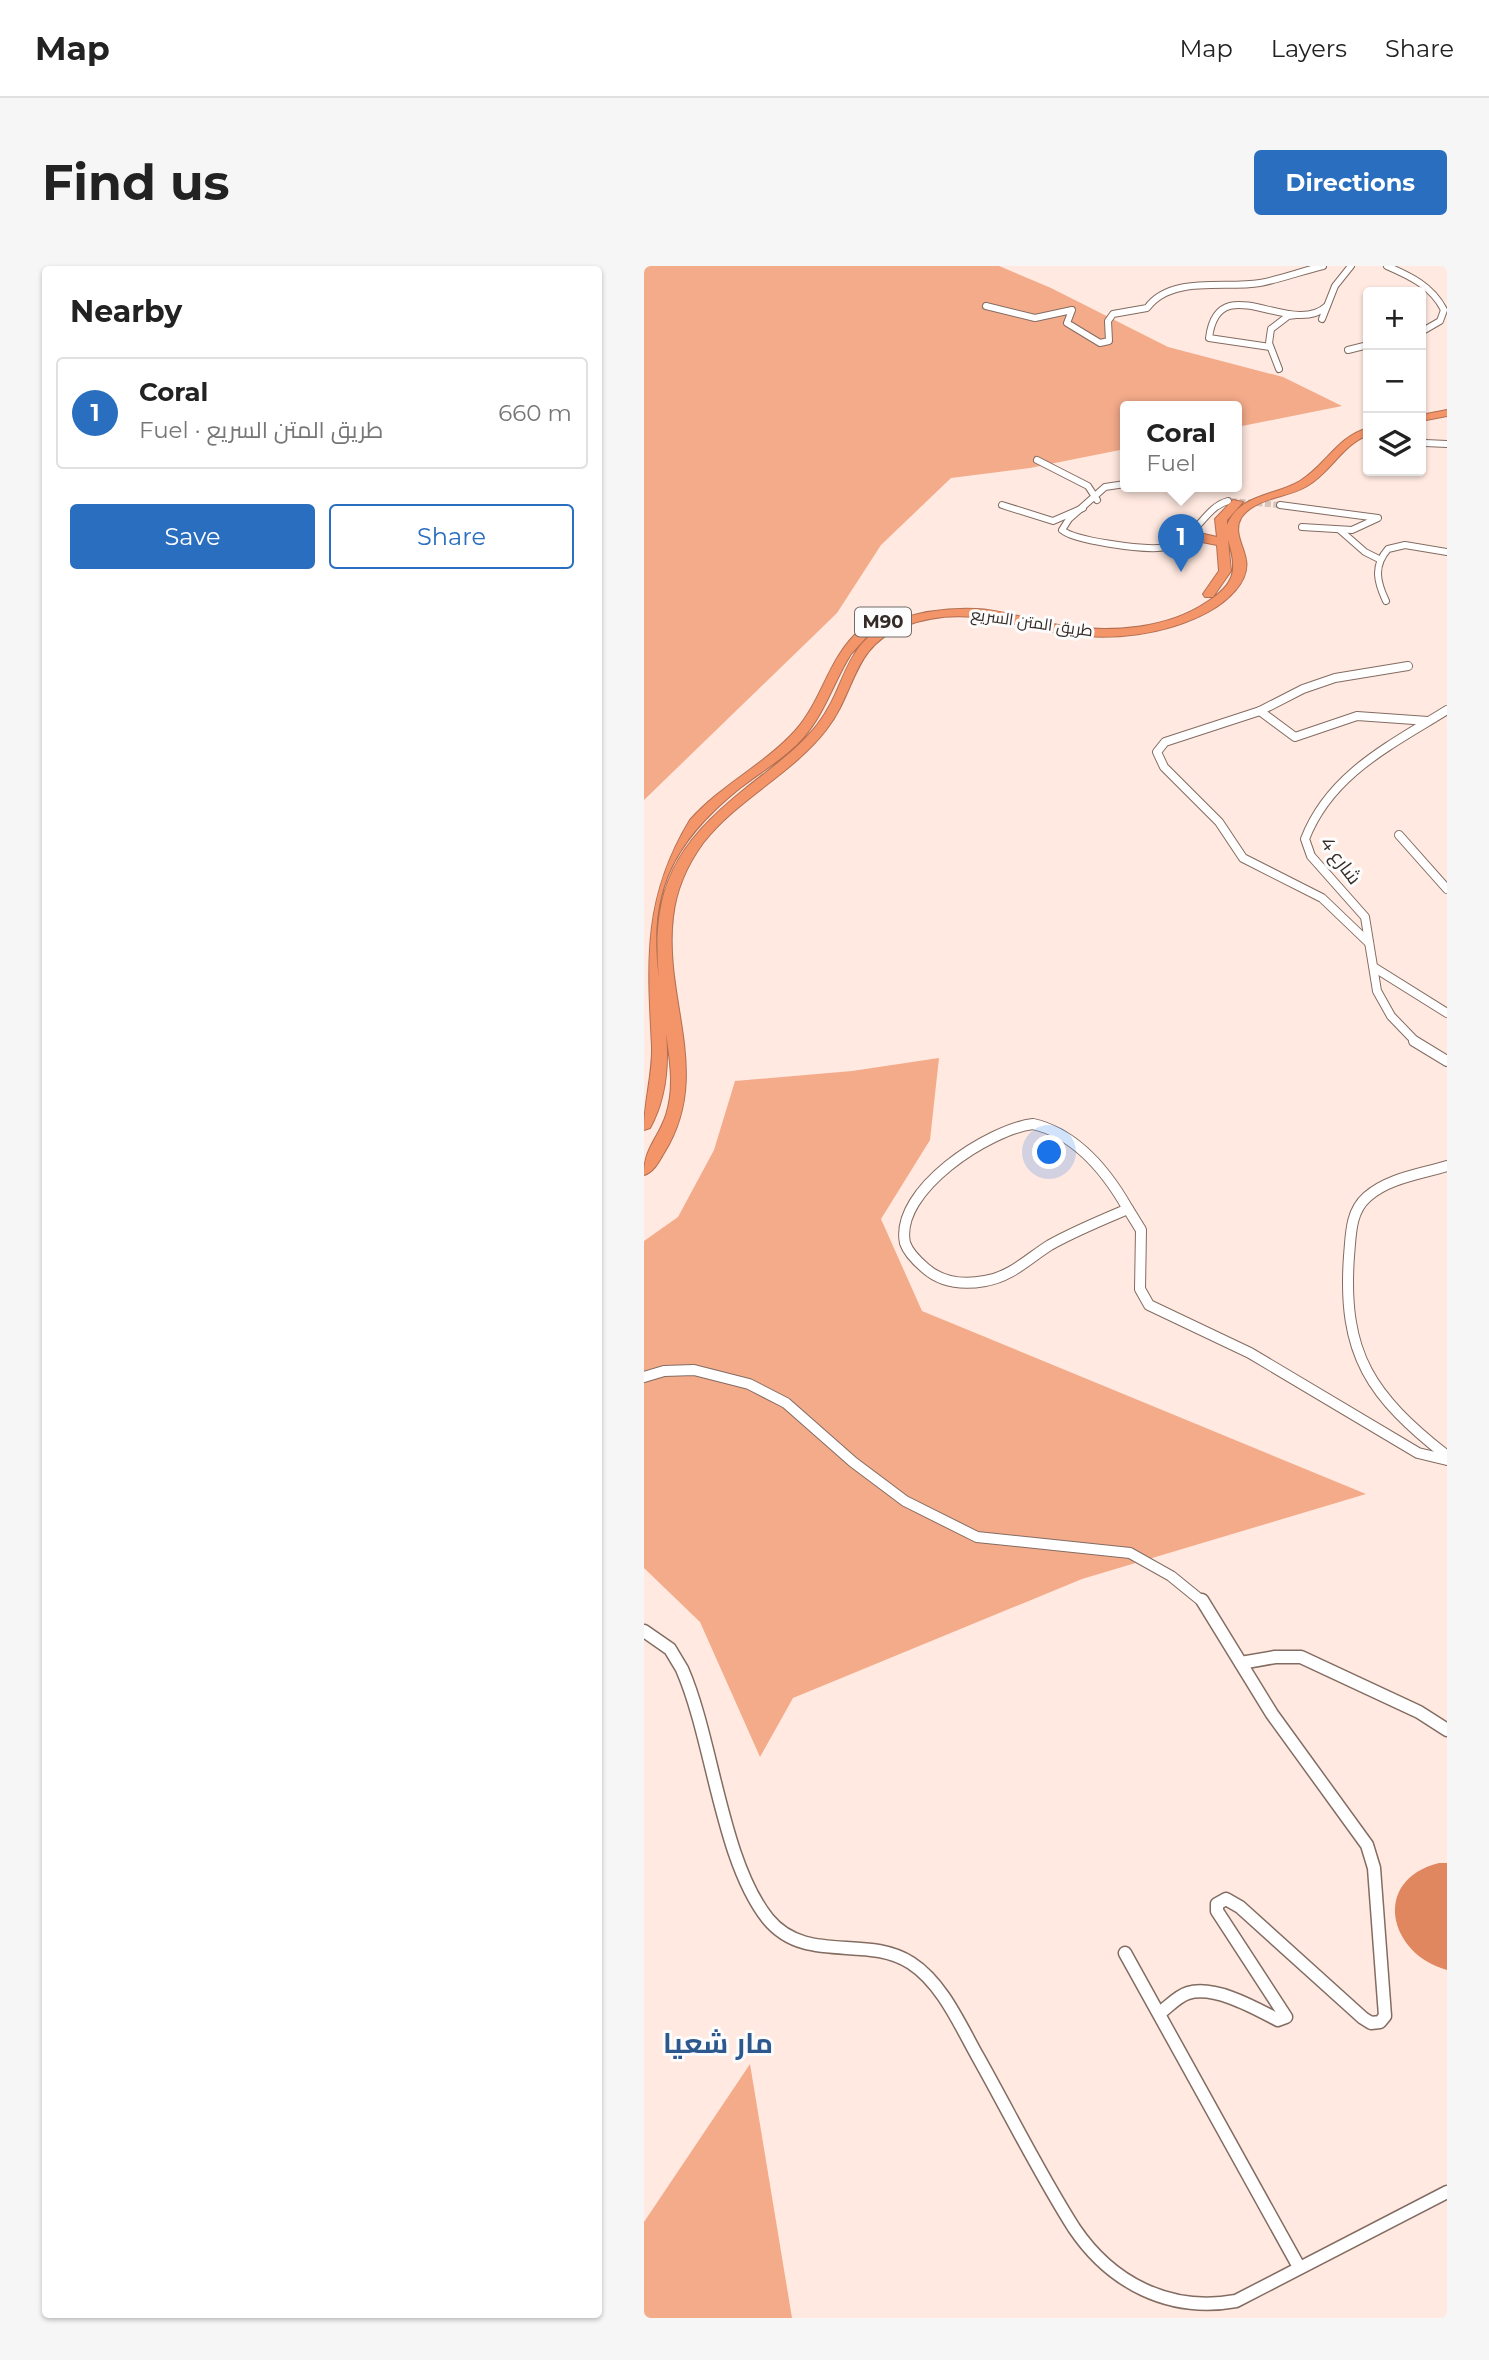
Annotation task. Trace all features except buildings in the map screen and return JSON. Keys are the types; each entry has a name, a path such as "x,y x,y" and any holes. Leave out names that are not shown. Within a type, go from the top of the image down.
{"highway":[{"path":"1426,417 1447,413"},
{"path":"1426,423 1447,420"},
{"name":"طريق المتن السريع","path":"644,1124 658,1083 659,1045 647,939 648,917 661,873 677,845 698,819 780,752 804,728 826,695 841,656 855,639 877,625 904,614 946,606 990,607 1078,624 1122,624 1166,615 1193,604 1217,587 1226,564 1220,524 1232,506 1248,496 1298,477 1314,464 1335,437 1363,426"},
{"name":"طريق المتن السريع","path":"644,1169 667,1135 679,1091 664,924 677,875 708,828 747,791 792,758 820,729 834,709 862,648 871,639 897,625 945,614 991,614 1062,629 1108,632 1164,624 1204,610 1227,592 1239,572 1241,564 1232,528 1238,515 1253,504 1292,489 1316,475 1339,446 1363,433"},
{"path":"1186,536 1204,537 1222,543"}],"street":[{"path":"986,306 1035,318 1072,310 1067,323 1100,343 1109,341 1108,321 1113,314 1147,308 1157,296 1190,288 1256,284 1284,273 1323,266"},
{"path":"1322,320 1335,286 1351,266"},
{"path":"1387,266 1426,287"},
{"path":"1426,287 1442,304 1444,310 1440,321 1426,329"},
{"path":"1270,347 1209,338 1215,317 1222,308 1239,303 1269,306 1296,315"},
{"path":"1279,369 1270,347 1271,329 1289,316 1315,315 1327,306"},
{"path":"1348,350 1363,346"},
{"path":"1426,443 1447,444"},
{"path":"1037,460 1088,486 1094,491 1097,500"},
{"path":"1120,485 1105,487 1097,500 1065,524 1061,529 1063,532 1141,549 1169,547 1201,524 1214,507 1228,501"},
{"path":"1002,505 1053,521 1073,509 1087,508"},
{"path":"1280,505 1337,513 1369,513 1378,518 1352,530 1302,527"},
{"path":"1341,531 1365,552 1380,559"},
{"path":"1386,601 1376,577 1380,559 1388,549 1399,545 1447,552"},
{"path":"1369,943 1322,898 1243,858 1219,822 1157,755 1159,746 1165,742 1260,711 1335,678 1408,666"},
{"name":"شارع 4","path":"1447,710 1362,762 1314,813 1307,829 1306,847 1364,917 1377,991 1391,1016 1413,1041 1447,1061"},
{"path":"1260,711 1287,734 1295,737 1357,716 1430,721"},
{"path":"1399,835 1447,889"},
{"path":"1375,968 1447,1013"},
{"path":"1128,1209 1076,1232 1012,1272 989,1281 939,1280 924,1270 905,1242 912,1209 944,1168 990,1138 1020,1125 1044,1126 1064,1135 1120,1191 1141,1230 1140,1289 1149,1306 1260,1359 1418,1453 1447,1458"},
{"path":"1447,1166 1384,1187 1369,1195 1356,1209 1351,1224 1347,1311 1355,1346 1380,1393 1419,1436 1447,1458"},
{"path":"644,1377 664,1371 694,1370 749,1384 786,1403 853,1462 905,1501 977,1537 1130,1553 1171,1576 1200,1598 1272,1714 1367,1845 1374,1868 1385,2016 1380,2022 1371,2023 1363,2018 1240,1907 1226,1899 1217,1904 1217,1911 1244,1947 1286,2017 1278,2020 1262,2011 1199,1991 1182,1996 1161,2012"},
{"path":"644,1631 671,1651 686,1676 729,1826 747,1875 767,1917 780,1933 794,1942 810,1947 886,1955 908,1960 923,1970 948,2006 1061,2208 1095,2255 1130,2284 1159,2297 1213,2304 1235,2302 1258,2293 1299,2267 1447,2192"},
{"path":"1241,1664 1275,1657 1301,1657 1419,1712 1447,1730"},
{"path":"1125,1953 1161,2012 1299,2267"}],"shaded area":[{"path":"644,266 999,266 1051,288 1168,347 1283,377 1342,406 1242,426 1242,401 1120,401 1120,450 1030,468 951,478 881,545 837,613 644,800"},
{"path":"939,1058 930,1140 881,1219 922,1311 1366,1494 1082,1579 793,1698 760,1757 700,1622 644,1568 644,1241 678,1217 714,1150 735,1081 852,1071"},
{"path":"1439,1863 1447,1863 1447,1970 1427,1962 1411,1949 1401,1934 1395,1917 1396,1900 1403,1885 1417,1872"},
{"path":"750,2064 792,2318 644,2318 644,2222"}],"tunnel":[{"path":"1231,501 1280,505"}],"place":[{"name":"Coral","path":"1181,572"}],"district":[{"name":"مار شعيا","path":"718,2043"}]}
